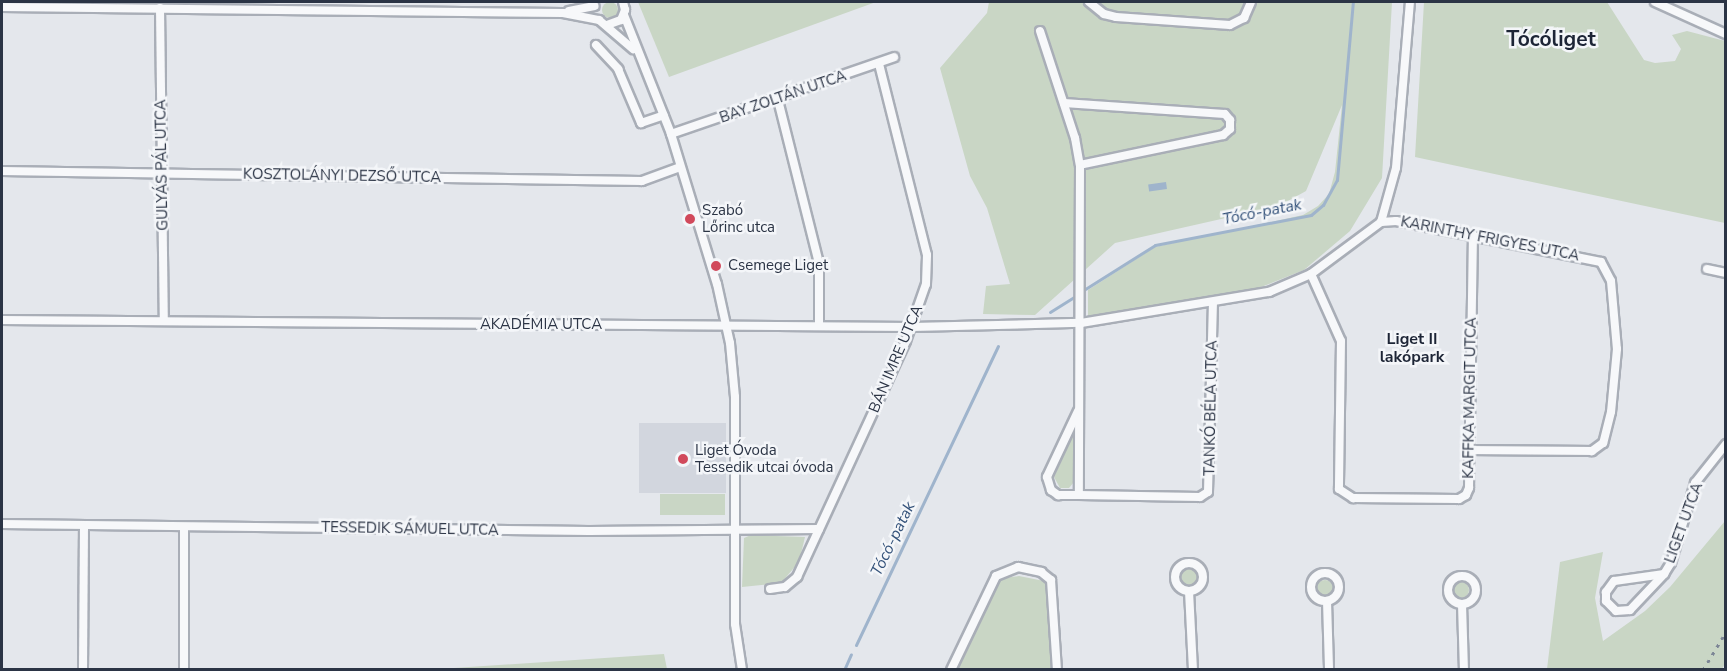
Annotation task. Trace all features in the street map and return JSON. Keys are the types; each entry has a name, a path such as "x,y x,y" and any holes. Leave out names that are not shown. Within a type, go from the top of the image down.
{"street":[{"path":"623,2 624,15 638,54 671,134 726,326 735,397 737,641 742,669"},
{"path":"1089,2 1104,14 1116,17 1230,25 1244,18 1251,2"},
{"path":"1381,222 1396,168 1410,2"},
{"path":"1655,2 1725,34"},
{"path":"562,13 596,4 599,20"},
{"path":"2,7 562,13 599,20 608,25 638,54"},
{"name":"GULYÁS PÁL UTCA","path":"160,8 164,321"},
{"path":"608,25 617,23 624,15"},
{"name":"TANKÓ BÉLA UTCA","path":"1040,32 1064,103 1080,165 1082,306 1079,495"},
{"path":"596,45 618,69 641,123 664,115"},
{"name":"BAY ZOLTÁN UTCA","path":"671,134 778,100 894,57"},
{"name":"BÁN IMRE UTCA","path":"770,589 785,587 797,578 912,327 926,284 927,255 879,64"},
{"path":"778,100 819,263 819,324"},
{"path":"1064,103 1225,114 1230,120 1230,129 1223,135 1080,165"},
{"name":"KOSZTOLÁNYI DEZSŐ UTCA","path":"2,171 642,181 680,167"},
{"name":"KARINTHY FRIGYES UTCA","path":"1081,323 1269,292 1311,274 1381,222 1396,221 1601,261 1611,281 1617,350 1613,402 1604,443 1592,451 1470,450"},
{"name":"KAFFKA MARGIT UTCA","path":"1311,274 1341,341 1339,489 1353,498 1459,499 1466,495 1469,488 1473,235"},
{"path":"1707,269 1725,273"},
{"name":"TANKÓ BÉLA UTCA","path":"1080,406 1047,477 1051,490 1058,495 1200,497 1208,492 1213,302"},
{"name":"AKADÉMIA UTCA","path":"2,320 726,326 819,324 912,327 1081,323"},
{"name":"LIGET UTCA","path":"1664,573 1614,581 1607,587 1606,601 1616,611 1630,610 1664,573 1671,563 1695,483 1725,444"},
{"name":"TESSEDIK SÁMUEL UTCA","path":"2,524 184,527 819,529"},
{"path":"82,669 84,525"},
{"path":"184,527 184,669"},
{"path":"951,669 996,576 1018,567 1041,572 1051,580 1058,669"},
{"path":"1189,591 1193,669"},
{"path":"1326,601 1329,669"},
{"path":"1462,604 1464,669"}],"shaded area":[{"name":"Liget Óvoda Tessedik utcai óvoda","path":"639,423 726,423 726,493 639,493"}],"green space":[{"path":"610,2 618,10 610,18 602,10"},
{"path":"638,2 876,2 669,77"},
{"path":"989,2 1392,2 1382,178 1350,231 1304,270 1236,297 1088,319 1088,290 1155,247 1303,215 1318,206 1329,194 1335,172 1342,105 1306,191 1279,206 1115,243 1035,315 983,314 986,286 1010,284 987,208 970,176 940,68 987,13"},
{"path":"1424,2 1607,2 1644,60 1655,63 1675,61 1681,49 1672,35 1687,31 1725,41 1725,223 1415,157"},
{"path":"1075,431 1074,482 1069,488 1060,488 1054,477"},
{"path":"660,494 725,494 725,515 660,515"},
{"path":"1725,521 1726,662 1722,669 1547,669 1560,562 1603,552 1595,598 1603,641 1645,611 1670,587"},
{"path":"751,535 805,537 799,562 781,583 742,587 744,538"},
{"path":"1186,569 1192,569 1197,577 1195,583 1186,585 1181,580 1181,574"},
{"path":"1019,576 1044,581 1047,590 1051,669 958,669 998,583 1003,578"},
{"path":"1322,580 1328,580 1333,588 1331,594 1322,596 1317,591 1317,585"},
{"path":"1458,582 1464,582 1469,590 1467,596 1458,598 1453,593 1453,587"},
{"path":"664,654 667,669 439,669"}],"water":[{"path":"1166,182 1167,189 1149,191 1148,185"}],"waterway":[{"name":"Tócó-patak","path":"1082,291 1155,245 1311,215 1323,205 1337,180 1353,2"},
{"name":"Tócó-patak","path":"1050,312 1077,295"},
{"name":"Tócó-patak","path":"856,645 998,346"},
{"name":"Tócó-patak","path":"844,670 851,654"}],"railway":[{"path":"1703,670 1726,632"}],"place":[{"name":"Szabó Lőrinc utca","path":"690,219"},
{"name":"Csemege Liget","path":"716,266"},
{"name":"Liget Óvoda Tessedik utcai óvoda","path":"683,459"}],"district":[{"name":"Tócóliget","path":"1551,39"},
{"name":"Liget II lakópark","path":"1412,348"}]}
